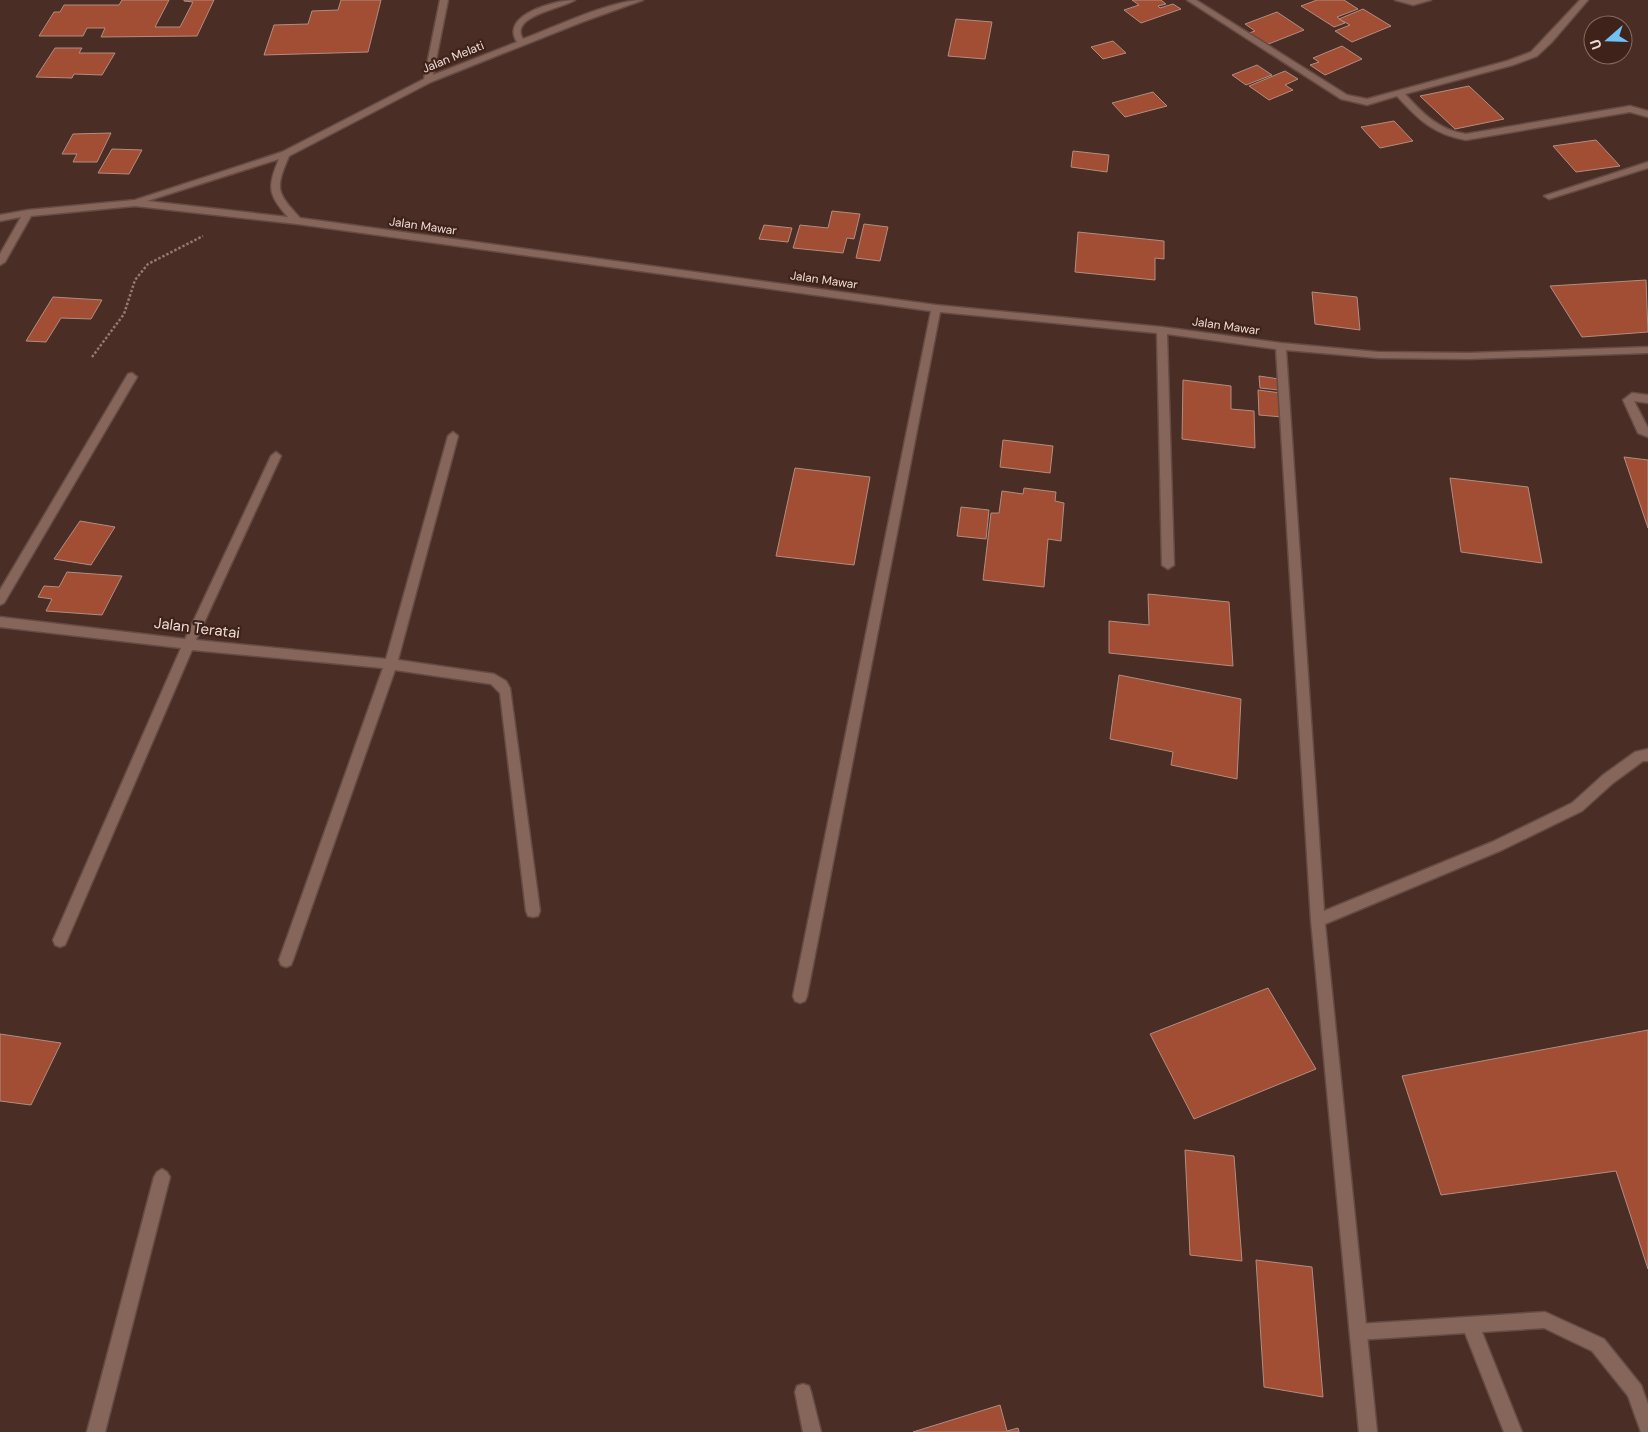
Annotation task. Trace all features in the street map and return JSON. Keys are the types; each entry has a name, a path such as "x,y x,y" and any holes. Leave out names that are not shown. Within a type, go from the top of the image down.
{"street":[{"path":"428,80 444,0"},
{"path":"522,43 514,32 518,24 536,13 571,0"},
{"name":"Jalan Melati","path":"135,203 285,154 428,80 579,20 639,0"},
{"path":"1191,0 1344,97 1367,102 1510,63 1534,54 1584,0"},
{"path":"1399,0 1413,3 1426,0"},
{"path":"1398,92 1431,126 1444,134 1466,137 1630,109 1648,114"},
{"path":"285,154 274,178 274,193 297,221"},
{"path":"1549,196 1648,166"},
{"name":"Jalan Mawar","path":"0,218 28,212 135,203 297,221 936,308 1162,330 1281,346 1378,354 1468,356 1648,350"},
{"path":"0,262 28,212"},
{"path":"800,996 936,308"},
{"path":"1162,330 1168,565"},
{"path":"1281,346 1318,920 1368,1432"},
{"path":"0,600 132,377"},
{"path":"1648,399 1632,397 1628,400 1642,430 1648,433"},
{"path":"286,960 391,664 453,436"},
{"path":"60,940 189,643 276,456"},
{"name":"Jalan Teratai","path":"0,622 391,664 494,679 502,685 506,692 533,911"},
{"path":"1318,920 1497,846 1577,807 1608,778 1640,756 1648,755"},
{"path":"96,1432 162,1177"},
{"path":"1358,1332 1545,1320 1598,1345 1635,1391 1648,1428"},
{"path":"1470,1324 1513,1432"},
{"path":"803,1392 812,1432"}],"path":[{"path":"92,357 124,314 135,280 148,264 216,230 234,214"}],"building":[{"path":"122,0 169,0 155,27 180,27 193,2 184,0 214,0 197,36 101,37 105,28 87,28 83,36 39,36 54,12 60,12 64,5 119,5"},
{"path":"341,0 381,0 368,52 264,55 274,25 308,24 312,11 338,10"},
{"path":"1132,0 1161,0 1166,4 1158,6 1160,8 1173,4 1181,9 1141,23 1124,10 1139,5"},
{"path":"1317,0 1344,0 1358,9 1337,17 1345,23 1334,27 1301,6"},
{"path":"1363,9 1391,26 1352,42 1335,31 1350,25 1339,19"},
{"path":"1277,12 1304,30 1266,45 1249,33 1255,31 1245,24"},
{"path":"956,19 992,22 985,59 948,56"},
{"path":"1113,41 1126,53 1103,59 1091,47"},
{"path":"1342,46 1362,59 1325,75 1310,65 1319,62 1313,58"},
{"path":"55,48 82,48 79,53 115,53 102,75 74,74 72,78 36,77"},
{"path":"1257,65 1272,75 1246,85 1232,75"},
{"path":"1285,71 1298,79 1285,85 1293,90 1269,100 1249,86"},
{"path":"1469,86 1504,119 1455,129 1420,96"},
{"path":"1153,92 1167,106 1125,117 1112,103"},
{"path":"1394,121 1413,141 1380,148 1361,127"},
{"path":"111,133 97,162 73,162 77,154 62,154 73,134"},
{"path":"1596,140 1620,166 1576,172 1553,146"},
{"path":"112,149 142,150 129,174 98,173"},
{"path":"1073,151 1109,155 1107,172 1071,167"},
{"path":"832,211 860,214 854,239 847,238 843,253 793,248 800,225 828,228"},
{"path":"864,224 888,227 880,261 856,258"},
{"path":"764,225 792,228 788,242 759,239"},
{"path":"1078,232 1164,241 1164,259 1155,258 1155,280 1075,272"},
{"path":"1646,280 1648,332 1582,337 1550,286"},
{"path":"1312,292 1357,297 1360,330 1315,324"},
{"path":"53,297 102,300 91,319 61,318 46,342 26,341"},
{"path":"1259,376 1279,379 1279,390 1260,388"},
{"path":"1183,380 1231,386 1231,409 1254,411 1255,448 1182,439"},
{"path":"1258,390 1281,393 1282,417 1259,415"},
{"path":"1003,440 1053,446 1050,473 1000,467"},
{"path":"1624,457 1648,460 1648,528"},
{"path":"795,468 870,477 854,565 776,556"},
{"path":"1450,478 1528,487 1542,563 1461,552"},
{"path":"1024,488 1056,492 1055,501 1064,503 1061,541 1048,539 1044,587 983,580 991,513 999,513 1002,491 1023,494"},
{"path":"961,507 989,510 986,539 957,536"},
{"path":"80,521 115,527 91,565 54,559"},
{"path":"67,572 122,576 102,615 46,611 52,599 38,597 44,586 59,587"},
{"path":"1148,594 1229,602 1233,666 1109,653 1109,621 1149,625"},
{"path":"1119,675 1241,699 1237,779 1171,765 1173,752 1110,739"},
{"path":"1268,988 1316,1069 1194,1119 1150,1034"},
{"path":"1648,1030 1648,1269 1616,1171 1441,1195 1402,1076"},
{"path":"0,1034 61,1043 31,1105 0,1101"},
{"path":"1185,1150 1234,1156 1242,1261 1190,1255"},
{"path":"1256,1260 1312,1267 1323,1397 1264,1387"},
{"path":"1000,1405 1007,1431 1018,1428 1019,1432 913,1432"}]}
